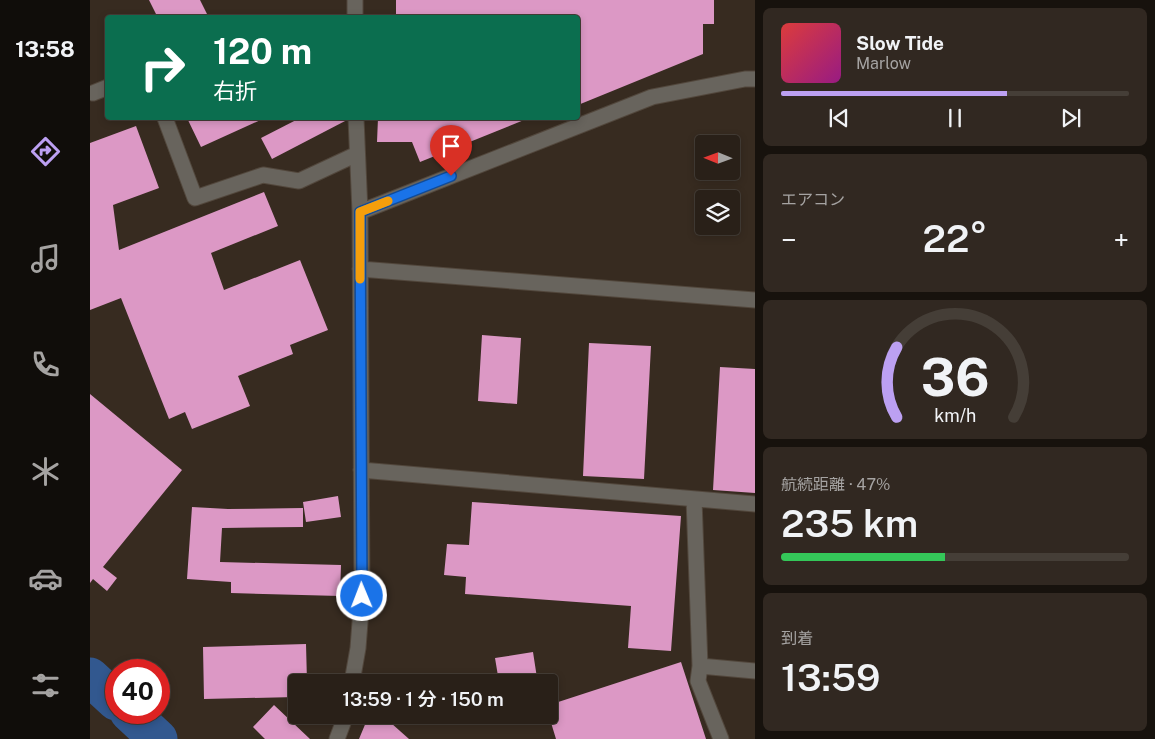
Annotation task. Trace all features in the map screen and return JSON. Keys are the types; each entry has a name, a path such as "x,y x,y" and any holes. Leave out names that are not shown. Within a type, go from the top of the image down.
{"street":[{"path":"355,0 355,15"},
{"path":"360,212 652,97 745,79 755,79"},
{"path":"93,93 105,88"},
{"path":"166,120 195,198 263,175 299,181 357,154"},
{"path":"353,674 358,648 362,596 360,212 356,120"},
{"path":"360,269 755,300"},
{"path":"361,470 755,504"},
{"path":"694,499 700,666 698,681 721,739"},
{"path":"700,666 755,672"},
{"path":"337,739 343,724"}],"building":[{"path":"149,0 200,0 208,15 156,15"},
{"path":"396,0 714,0 714,24 703,24 703,54 580,104 580,15 396,15"},
{"path":"188,120 261,120 201,147"},
{"path":"296,120 347,120 272,159 261,138"},
{"path":"378,120 524,120 420,162 412,142 377,142"},
{"path":"136,126 159,188 113,205 119,250 264,192 278,226 211,253 224,290 300,260 328,330 290,345 293,354 238,376 250,406 192,429 185,412 169,419 121,298 90,310 90,143"},
{"path":"482,335 521,338 517,404 478,401"},
{"path":"589,343 651,346 644,479 583,476"},
{"path":"720,367 755,369 755,493 713,490"},
{"path":"90,394 182,470 103,567 117,578 107,591 93,579 90,583"},
{"path":"338,496 341,517 306,522 303,502"},
{"path":"472,502 681,516 671,651 628,648 631,606 465,594 466,577 444,575 447,544 469,545"},
{"path":"192,507 228,509 303,508 303,527 222,528 220,562 341,565 340,596 231,593 231,582 187,579"},
{"path":"306,644 307,674 288,674 288,697 204,699 203,647"},
{"path":"533,652 536,674 498,674 495,658"},
{"path":"681,662 706,739 556,739 551,724 558,724 558,702"},
{"path":"274,705 288,718 288,724 294,724 310,739 265,739 253,727"},
{"path":"365,724 392,724 409,739 359,739"}],"waterway":[{"path":"90,677 105,691"},
{"path":"142,724 158,739"}],"slow traffic":[{"path":"360,279 360,212 388,201"}],"route":[{"path":"362,596 360,212 451,176"}]}
